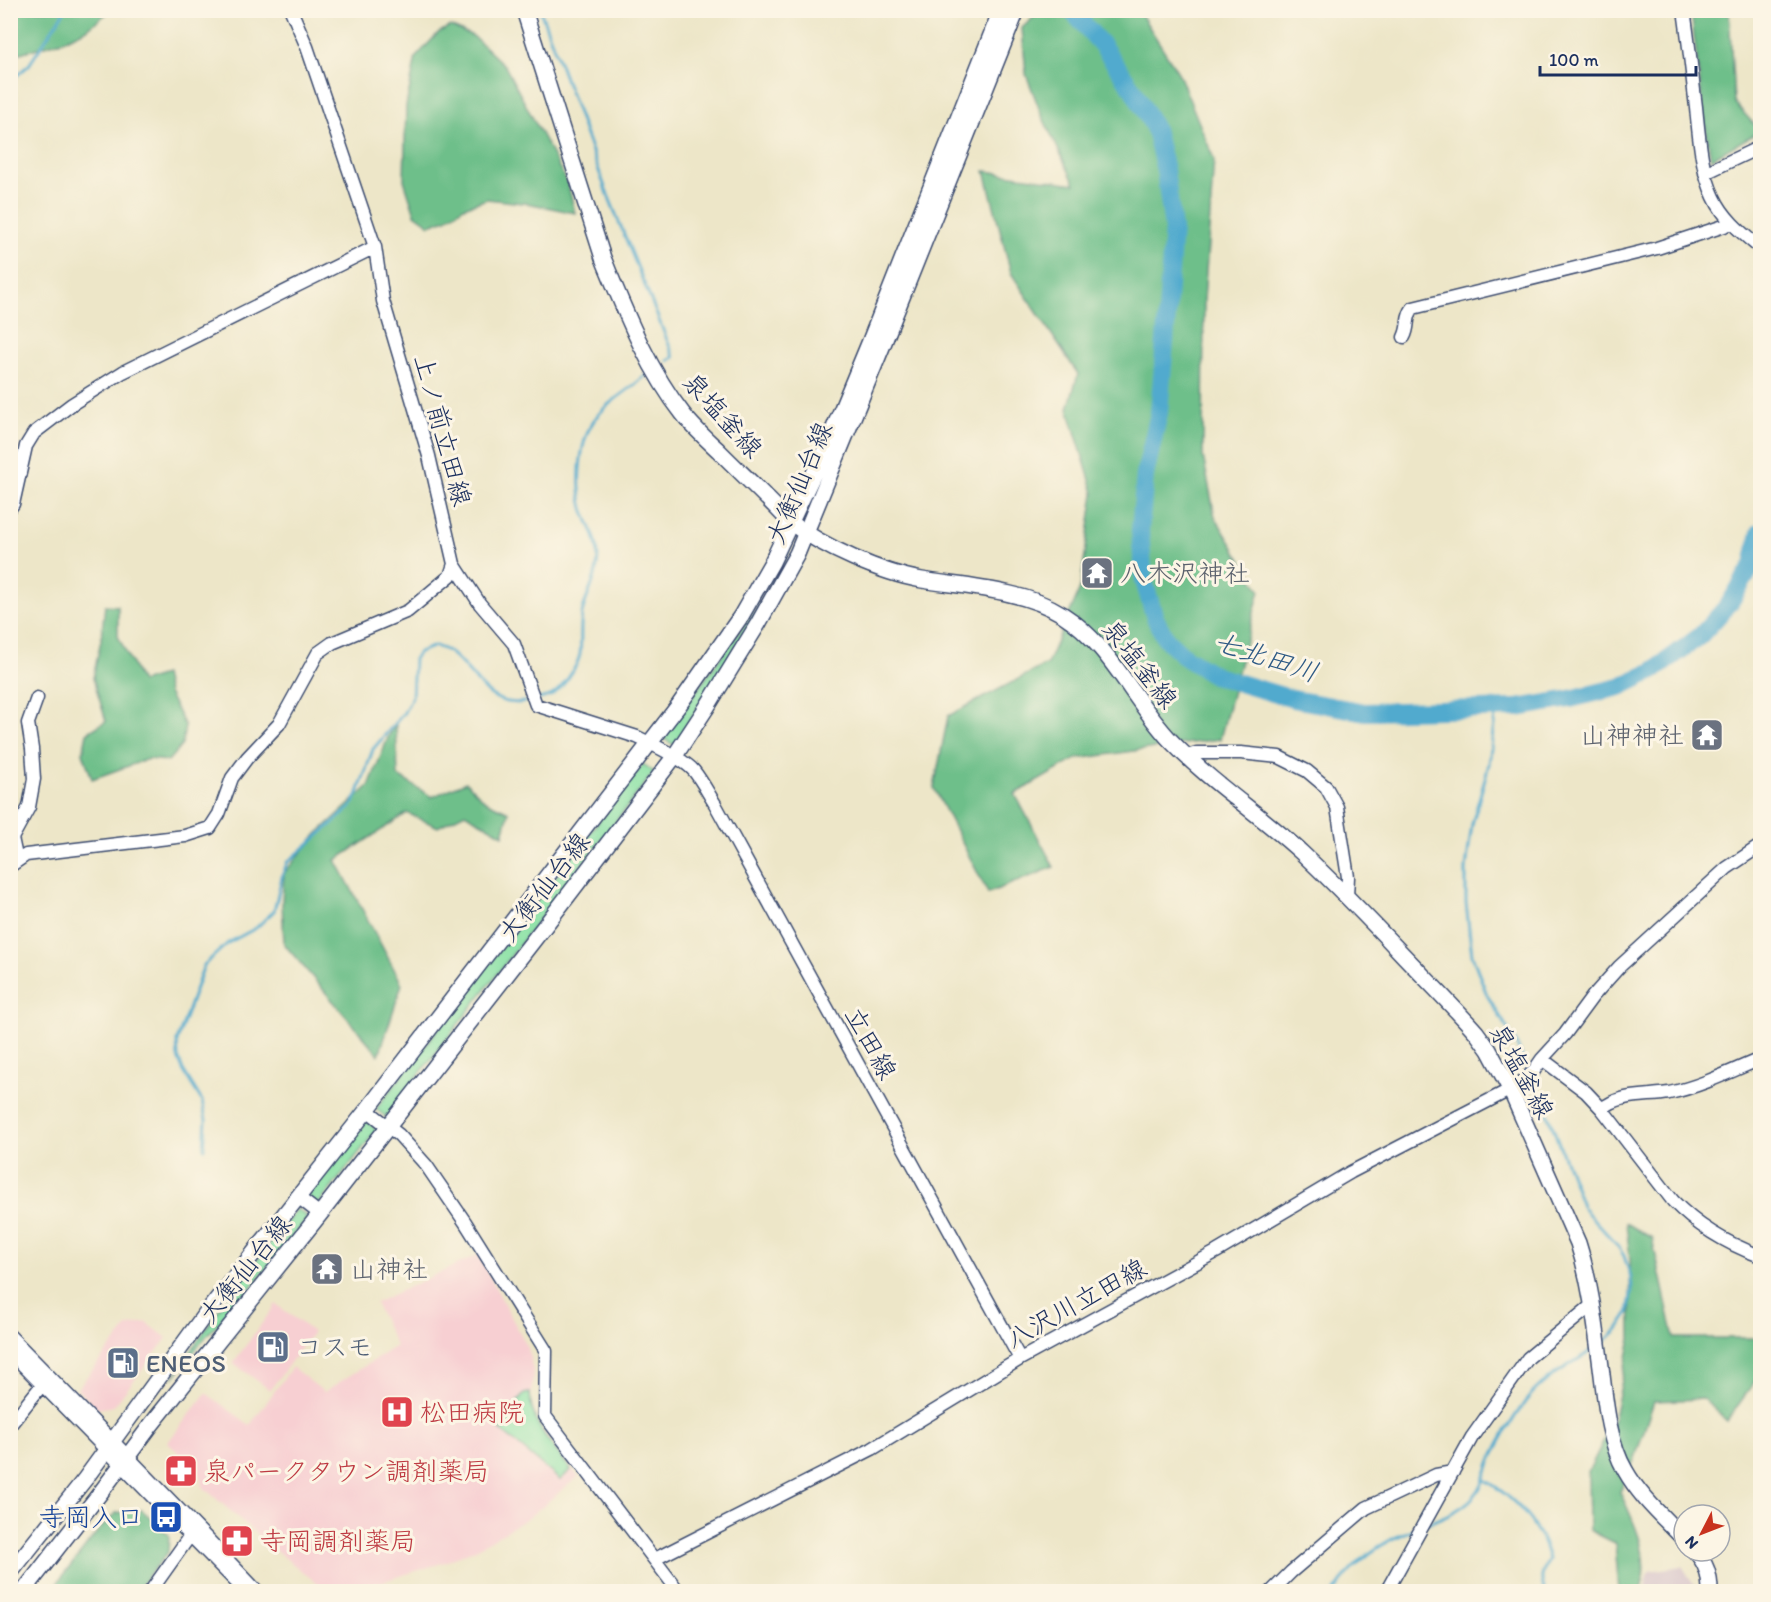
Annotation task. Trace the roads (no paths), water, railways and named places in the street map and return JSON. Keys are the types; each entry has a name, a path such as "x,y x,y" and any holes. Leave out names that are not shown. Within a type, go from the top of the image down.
{"main road":[{"name":"泉塩釜線","path":"525,10 603,258 642,345 663,385 683,414 790,522 806,534 844,553 909,577 1000,591 1027,599 1061,613 1079,626 1107,653 1141,705 1187,756 1219,786 1300,851 1347,896 1476,1032 1514,1087 1578,1243 1586,1270 1592,1305 1606,1411 1612,1437 1623,1467 1635,1489 1672,1527"},
{"name":"大衡仙台線","path":"10,1573 110,1446 203,1317 368,1110 650,743 741,616 772,562 824,452 1001,10"},
{"name":"大衡仙台線","path":"23,1592 158,1415 320,1214 674,757 758,624 806,534 1017,10"},
{"path":"1704,1563 1708,1571 1710,1592"}],"street":[{"name":"上ノ前立田線","path":"291,10 307,46 375,247 383,301 429,456 454,564 480,604 514,644 536,705 650,743 674,757"},
{"path":"1684,10 1705,173 1714,198 1730,222 1761,248"},
{"path":"1705,173 1761,147"},
{"path":"1404,337 1407,331 1408,314 1413,308 1657,248 1730,222"},
{"path":"10,508 13,504 26,446 34,433 72,404 123,372 375,247"},
{"path":"36,698 28,723 34,779 29,807 11,838 14,863 26,855 185,836 210,828 219,814 232,778 247,758 279,724 318,653 332,643 408,611 450,576 454,564"},
{"path":"1187,756 1197,753 1241,753 1279,757 1306,771 1326,787 1337,807 1348,877 1347,896"},
{"name":"立田線","path":"674,757 694,771 715,804 1020,1359"},
{"name":"八沢川立田線","path":"655,1559 872,1449 1020,1359 1216,1252 1351,1172 1514,1087 1565,1034 1618,967 1726,868 1761,846"},
{"path":"1602,1109 1610,1102 1635,1096 1669,1093 1761,1059"},
{"path":"1540,1062 1586,1092 1686,1215 1734,1246 1761,1256"},
{"path":"368,1110 399,1135 426,1165 490,1261 546,1351 545,1416 679,1592"},
{"path":"298,1197 320,1214"},
{"path":"1386,1592 1472,1437 1528,1358 1592,1305"},
{"path":"10,1336 110,1446 258,1592"},
{"path":"10,1352 42,1385 110,1446"},
{"path":"10,1425 42,1385"},
{"path":"1271,1592 1366,1508 1436,1475 1453,1472"},
{"path":"155,1590 194,1531"},
{"path":"194,1531 246,1592"}],"waterway":[{"path":"10,81 29,65 65,10"},
{"path":"540,10 606,190 674,357 668,361"},
{"name":"七北田川","path":"1071,10 1102,45 1132,88 1155,129 1165,170 1173,228 1159,413 1145,475 1140,531 1144,581 1155,618 1166,639 1185,657 1216,676 1293,699 1365,712 1517,708 1570,699 1620,687 1653,671 1700,636 1729,604 1753,565 1760,532"},
{"path":"539,699 556,692 565,683 576,665 580,654 583,609 596,571 597,547 583,508 580,489 581,459 585,440 593,422 606,406 646,375"},
{"path":"204,1148 206,1120 202,1101 183,1070 178,1057 177,1041 204,965 228,943 256,928 274,911 287,863 351,807 373,749 403,714 412,697 414,659 419,652 435,646 446,650 490,694 511,703 525,702"},
{"path":"1496,708 1489,764 1472,824 1466,868 1466,903 1472,955 1487,995 1515,1041 1528,1070"},
{"path":"1532,1079 1546,1109 1583,1208 1617,1245 1624,1256 1630,1274 1632,1288 1628,1314 1618,1329 1604,1342"},
{"path":"1428,1523 1456,1511 1473,1497 1482,1483 1503,1436 1525,1402 1548,1379 1594,1349"},
{"path":"1485,1480 1516,1504 1539,1535 1549,1559 1542,1579 1546,1592"},
{"path":"1334,1592 1351,1570 1370,1553 1392,1539 1417,1528"}],"place":[{"name":"八木沢神社","path":"1097,573"},
{"name":"山神神社","path":"1707,735"},
{"name":"山神社","path":"327,1269"},
{"name":"コスモ","path":"273,1347"},
{"name":"ENEOS","path":"123,1363"},
{"name":"松田病院","path":"397,1412"},
{"name":"泉パークタウン調剤薬局","path":"181,1471"},
{"name":"寺岡入口","path":"166,1517"},
{"name":"寺岡調剤薬局","path":"237,1541"}]}
